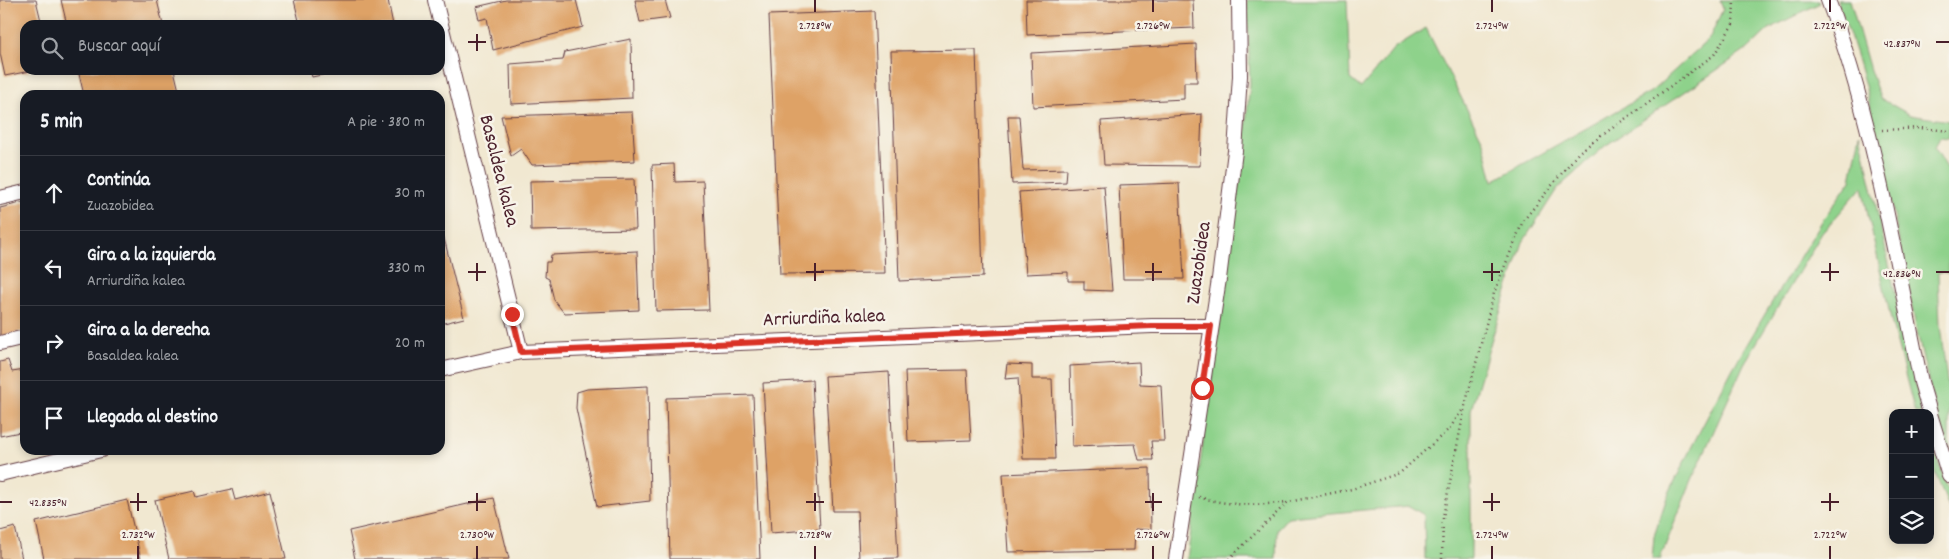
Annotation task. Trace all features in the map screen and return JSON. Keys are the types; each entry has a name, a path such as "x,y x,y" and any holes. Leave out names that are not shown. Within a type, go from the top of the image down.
{"street":[{"name":"Basaldea kalea","path":"435,0 440,20"},
{"name":"Zuazobidea","path":"1176,559 1235,151 1240,76 1239,0"},
{"path":"1828,0 1850,64 1868,130 1919,373 1929,409"},
{"name":"Basaldea kalea","path":"445,41 521,352"},
{"path":"0,198 20,193"},
{"name":"Arriurdiña kalea","path":"445,369 521,352 1152,326 1211,326"},
{"path":"0,343 20,338"},
{"path":"1934,427 1949,476"},
{"path":"0,474 80,455"}],"path":[{"path":"1442,559 1443,518 1465,406 1494,293 1523,221 1579,152 1714,55 1733,24 1734,0"},
{"path":"1868,130 1920,128 1949,132"},
{"path":"1187,493 1205,499 1237,505 1260,506 1352,489 1400,473 1449,430 1465,406"},
{"path":"1229,559 1288,502"}],"green space":[{"path":"1247,0 1347,0 1350,79 1361,88 1394,48 1426,28 1483,141 1493,181 1652,91 1709,39 1723,9 1720,0 1819,0 1820,3 1769,29 1748,49 1605,146 1557,189 1523,242 1471,410 1471,559 1425,559 1424,515 1409,506 1288,517 1277,529 1276,559 1187,559 1242,161 1250,84"},
{"path":"1837,0 1850,0 1880,98 1910,115 1949,121 1949,138 1940,137 1935,148 1949,171 1949,273 1938,272 1940,326 1949,396 1949,453 1932,397 1919,340 1872,111 1856,55"},
{"path":"1860,134 1921,409 1914,409 1892,324 1862,187 1822,233 1744,364 1691,482 1661,559 1652,559 1654,536 1667,497 1692,446 1733,368 1778,292 1824,218 1851,180"},
{"path":"1934,449 1949,494 1949,508 1934,470"}],"building":[{"path":"0,0 36,0 41,20 20,20 20,73 5,76 0,53"},
{"path":"61,0 157,0 162,20 66,20"},
{"path":"294,0 388,0 392,20 299,20"},
{"path":"506,0 576,0 583,27 493,50 487,18 479,20 476,7"},
{"path":"635,0 665,0 670,18 640,22"},
{"path":"1026,0 1193,0 1194,28 1027,35"},
{"path":"874,11 885,273 780,274 769,15"},
{"path":"631,39 632,98 511,104 510,64 563,60 565,52"},
{"path":"1196,44 1197,82 1184,82 1184,99 1033,107 1031,53"},
{"path":"976,50 983,277 899,281 891,51"},
{"path":"79,75 175,75 179,90 83,90"},
{"path":"632,112 635,161 532,165 521,149 511,156 501,116"},
{"path":"1202,114 1200,166 1104,165 1101,121"},
{"path":"1008,116 1019,116 1023,170 1067,169 1066,182 1012,184"},
{"path":"674,164 675,182 703,181 709,310 656,311 652,165"},
{"path":"634,179 636,229 531,231 530,181"},
{"path":"1179,183 1184,279 1123,279 1119,185"},
{"path":"1104,186 1112,291 1084,290 1084,281 1068,281 1068,272 1026,274 1019,192"},
{"path":"20,203 20,332 0,337 0,208"},
{"path":"445,242 464,318 445,323"},
{"path":"637,251 639,310 564,313 554,300 549,279 545,277 546,262 550,262 551,255"},
{"path":"8,360 12,372 20,371 20,432 0,436 0,362"},
{"path":"1139,362 1140,384 1161,385 1164,441 1151,441 1153,460 1139,460 1135,444 1072,446 1070,366"},
{"path":"1007,364 1032,365 1032,379 1052,379 1055,459 1023,459 1018,378 1005,379"},
{"path":"967,370 971,440 908,442 905,371"},
{"path":"889,372 898,558 859,559 857,511 833,511 825,376"},
{"path":"812,380 820,529 771,533 763,383"},
{"path":"648,386 650,501 597,507 576,408 577,392 587,389"},
{"path":"753,395 760,559 670,559 666,398"},
{"path":"1150,468 1151,530 1135,529 1134,550 1008,552 1003,474"},
{"path":"232,489 235,500 270,491 286,559 169,559 155,500 194,491 196,497"},
{"path":"494,498 509,559 355,559 349,531"},
{"path":"127,500 141,559 44,559 36,522"},
{"path":"15,527 22,559 0,559 0,531"}],"route":[{"path":"512,314 521,352 1152,326 1211,326 1202,388"}]}
